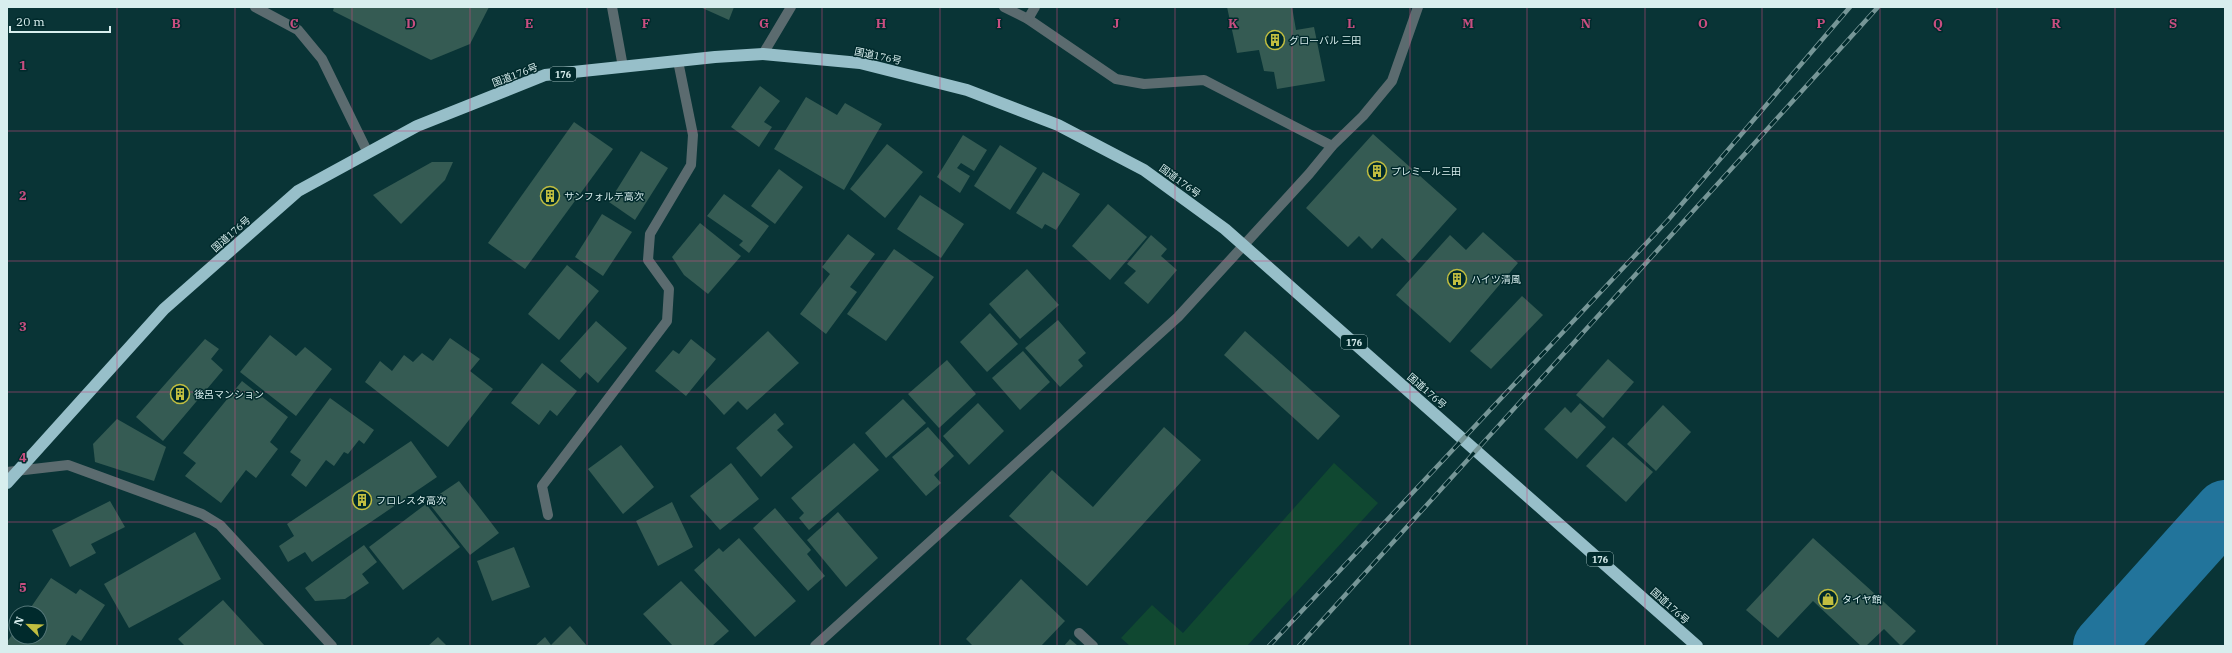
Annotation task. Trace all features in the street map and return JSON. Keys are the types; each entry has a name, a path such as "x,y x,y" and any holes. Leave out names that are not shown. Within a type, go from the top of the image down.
{"highway":[{"name":"国道176号","path":"7,483 164,309 298,191 417,126 545,76 678,61 763,54 860,63 967,90 1058,124 1144,170 1225,229 1274,271 1697,646"}],"street":[{"path":"255,7 298,30 322,59 368,153"},
{"path":"612,7 623,67"},
{"path":"763,54 791,7"},
{"path":"1004,7 1028,18 1116,79 1144,84 1204,80 1332,146"},
{"path":"1028,18 1035,7"},
{"path":"815,646 1178,318 1309,174 1332,146 1363,116 1392,81 1418,7"},
{"path":"548,515 542,486 668,321 669,289 648,260 650,234 691,165 693,136 678,61"},
{"path":"7,472 21,469 68,465 202,514 220,525 332,646"},
{"path":"1079,633 1093,646"}],"green space":[{"path":"1334,463 1378,503 1247,646 1130,646 1121,638 1152,605 1183,633"}],"building":[{"path":"334,7 489,7 470,44 431,60 333,11"},
{"path":"700,7 734,7 729,20"},
{"name":"グローバル 三田","path":"1227,7 1292,7 1296,30 1314,27 1325,81 1277,89 1274,72 1264,71 1259,50 1237,53"},
{"path":"760,86 780,101 764,122 772,127 759,147 731,127"},
{"path":"806,97 837,115 845,103 882,124 844,190 774,149"},
{"name":"サンフォルテ高次","path":"574,122 613,149 525,269 488,243"},
{"name":"プレミール三田","path":"1373,134 1457,209 1409,263 1382,238 1372,249 1359,236 1348,247 1306,208"},
{"path":"963,135 987,150 974,171 961,163 957,168 970,176 960,193 937,177"},
{"path":"887,144 923,172 885,218 850,189"},
{"path":"1000,145 1037,168 1010,210 974,186"},
{"path":"641,151 668,168 635,220 609,202"},
{"path":"432,162 453,162 445,180 401,224 373,195"},
{"path":"779,169 803,187 775,224 751,206"},
{"path":"1043,172 1080,194 1056,230 1045,224 1042,229 1016,213"},
{"path":"724,194 769,226 749,253 739,245 743,241 707,216"},
{"path":"920,195 964,224 941,258 897,229"},
{"path":"1108,204 1147,237 1110,280 1072,246"},
{"path":"602,214 632,232 603,276 575,257"},
{"path":"700,223 741,256 708,294 684,275 672,257"},
{"name":"ハイツ清風","path":"1483,232 1518,263 1450,343 1396,295 1450,235 1466,250"},
{"path":"848,234 875,254 850,287 857,292 826,334 800,314 830,274 822,267"},
{"path":"1151,235 1167,249 1161,256 1177,270 1148,304 1124,283 1136,271 1127,264"},
{"path":"894,249 934,277 886,341 847,314"},
{"path":"567,265 599,291 559,340 528,314"},
{"path":"1027,269 1059,305 1020,339 989,304"},
{"path":"1522,296 1543,315 1491,369 1470,351"},
{"path":"990,313 1018,344 987,372 960,342"},
{"path":"1058,320 1086,353 1078,360 1083,366 1060,387 1025,348"},
{"path":"596,321 627,348 598,383 586,372 580,379 560,361"},
{"path":"768,331 799,363 747,410 738,401 724,415 703,392"},
{"path":"1245,331 1340,416 1318,440 1224,355"},
{"path":"270,335 296,356 305,347 332,369 296,416 240,372"},
{"path":"450,338 480,359 470,371 493,389 448,447 365,382 380,361 392,371 404,355 413,362 422,353 433,361"},
{"name":"後呂マンション","path":"205,339 219,349 211,359 223,370 163,441 136,417"},
{"path":"691,339 716,359 686,396 655,371 673,350 679,354"},
{"path":"1023,351 1050,382 1020,410 992,378"},
{"path":"1608,359 1634,382 1603,418 1576,395"},
{"path":"947,360 976,394 939,428 908,394"},
{"path":"542,363 577,391 557,416 550,410 539,425 511,403"},
{"path":"242,381 288,417 270,442 278,449 256,478 246,470 221,503 185,476 196,463 183,453"},
{"path":"330,398 374,430 364,444 359,440 348,454 344,452 334,466 326,460 306,487 291,475 301,460 290,452"},
{"path":"903,399 926,423 886,458 865,433"},
{"path":"978,403 1004,431 969,465 943,436"},
{"path":"1580,403 1606,427 1577,459 1544,429 1565,407 1571,413"},
{"path":"1663,405 1691,432 1656,471 1627,444"},
{"path":"775,413 784,424 777,430 793,447 761,477 736,448"},
{"path":"117,419 166,447 154,481 95,462 93,444"},
{"path":"928,427 954,456 934,475 941,483 926,496 892,457"},
{"path":"1164,427 1201,460 1087,586 1009,516 1052,470 1093,507"},
{"path":"1613,437 1653,472 1626,502 1586,466"},
{"name":"フロレスタ高次","path":"411,441 437,477 312,562 305,552 288,562 279,546 294,536 287,524"},
{"path":"854,443 879,470 809,530 799,518 804,513 791,498"},
{"path":"621,445 654,487 623,514 588,469"},
{"path":"731,463 759,499 720,530 690,496"},
{"path":"459,481 499,533 470,555 428,502"},
{"path":"110,501 125,527 91,544 96,553 70,567 52,530"},
{"path":"672,502 693,547 658,566 636,521"},
{"path":"426,504 460,547 403,590 369,547"},
{"path":"775,508 811,550 807,554 825,576 808,591 753,528"},
{"path":"838,512 878,558 846,587 807,540"},
{"path":"195,532 221,579 129,628 104,584"},
{"path":"739,538 796,601 755,637 694,570 719,548 723,552"},
{"path":"1813,538 1916,631 1901,646 1884,629 1866,646 1861,646 1813,601 1778,638 1746,610"},
{"path":"364,545 377,562 362,574 369,583 345,599 315,601 305,588"},
{"path":"514,547 530,587 492,601 477,561"},
{"path":"51,578 76,594 80,589 105,605 81,641 72,635 65,646 7,646 8,641 8,645 48,645 48,605 32,605"},
{"path":"1021,579 1065,621 1041,646 973,646 966,639"},
{"path":"681,581 729,631 712,646 673,646 643,614"},
{"path":"223,600 265,646 185,646 178,639"},
{"path":"570,626 587,646 535,646 545,637 551,645"},
{"path":"438,637 447,646 428,646"},
{"path":"1070,639 1078,646 1064,646"}],"waterway":[{"path":"2103,646 2225,510"}],"railway":[{"path":"1269,646 1669,219 1850,7"},
{"path":"1299,646 1878,7"}],"place":[{"name":"グローバル 三田","path":"1275,40"},
{"name":"プレミール三田","path":"1377,171"},
{"name":"サンフォルテ高次","path":"550,196"},
{"name":"ハイツ清風","path":"1457,279"},
{"name":"後呂マンション","path":"180,394"},
{"name":"フロレスタ高次","path":"362,500"},
{"name":"タイヤ館","path":"1828,599"}]}
